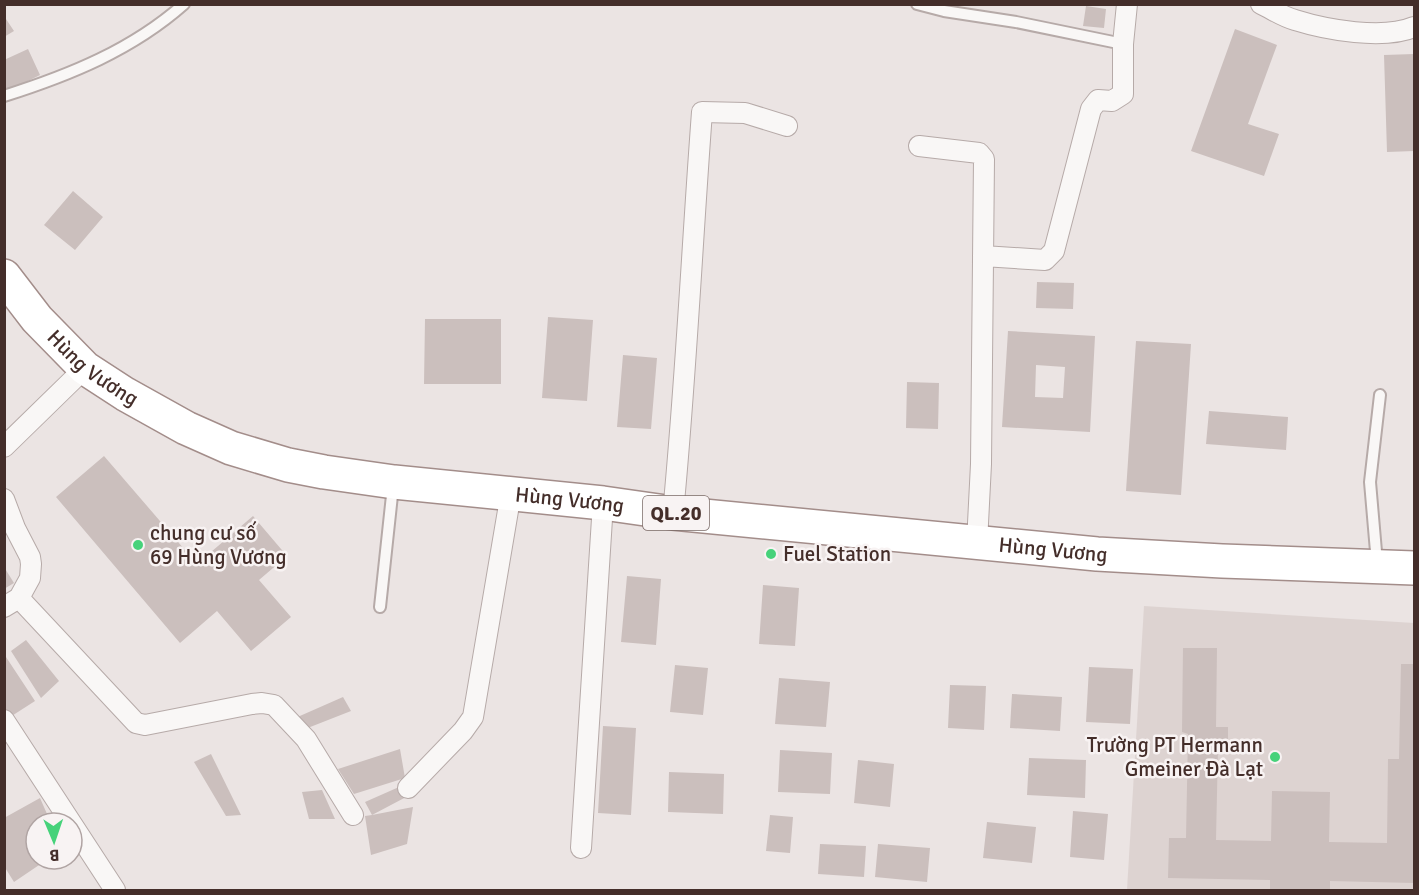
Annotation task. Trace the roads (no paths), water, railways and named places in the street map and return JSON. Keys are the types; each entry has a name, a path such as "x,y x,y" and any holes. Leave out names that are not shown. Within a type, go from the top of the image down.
{"highway":[{"name":"Hùng Vương","path":"4,276 37,319 85,368 135,400 186,428 231,448 288,465 394,482 603,503 673,513 1097,554 1414,568"}],"street":[{"path":"983,256 1045,260 1054,251 1090,109 1098,100 1112,101 1123,94 1123,44 1127,4"},
{"path":"1261,4 1295,12 1346,31 1385,34 1403,32 1414,27"},
{"path":"673,513 683,405 702,112 745,113 787,126"},
{"path":"919,146 979,153 984,159 981,464 977,543"},
{"path":"4,447 85,368"},
{"path":"408,788 463,731 472,717 512,493"},
{"path":"4,499 31,564 30,578 12,603 136,723 145,725 262,703 274,705 306,739 353,815"},
{"path":"581,848 603,503"},
{"path":"4,720 115,891"}],"lane":[{"path":"4,96 61,78 124,47 148,33 184,4"},
{"path":"917,4 1123,44"},
{"path":"1377,567 1370,482 1380,395"},
{"path":"380,607 394,482"}],"place":[{"name":"chung cư số 69 Hùng Vương","path":"138,545"},
{"name":"Fuel Station","path":"771,554"},
{"name":"Trường PT Hermann Gmeiner Đà Lạt","path":"1275,757"}]}
